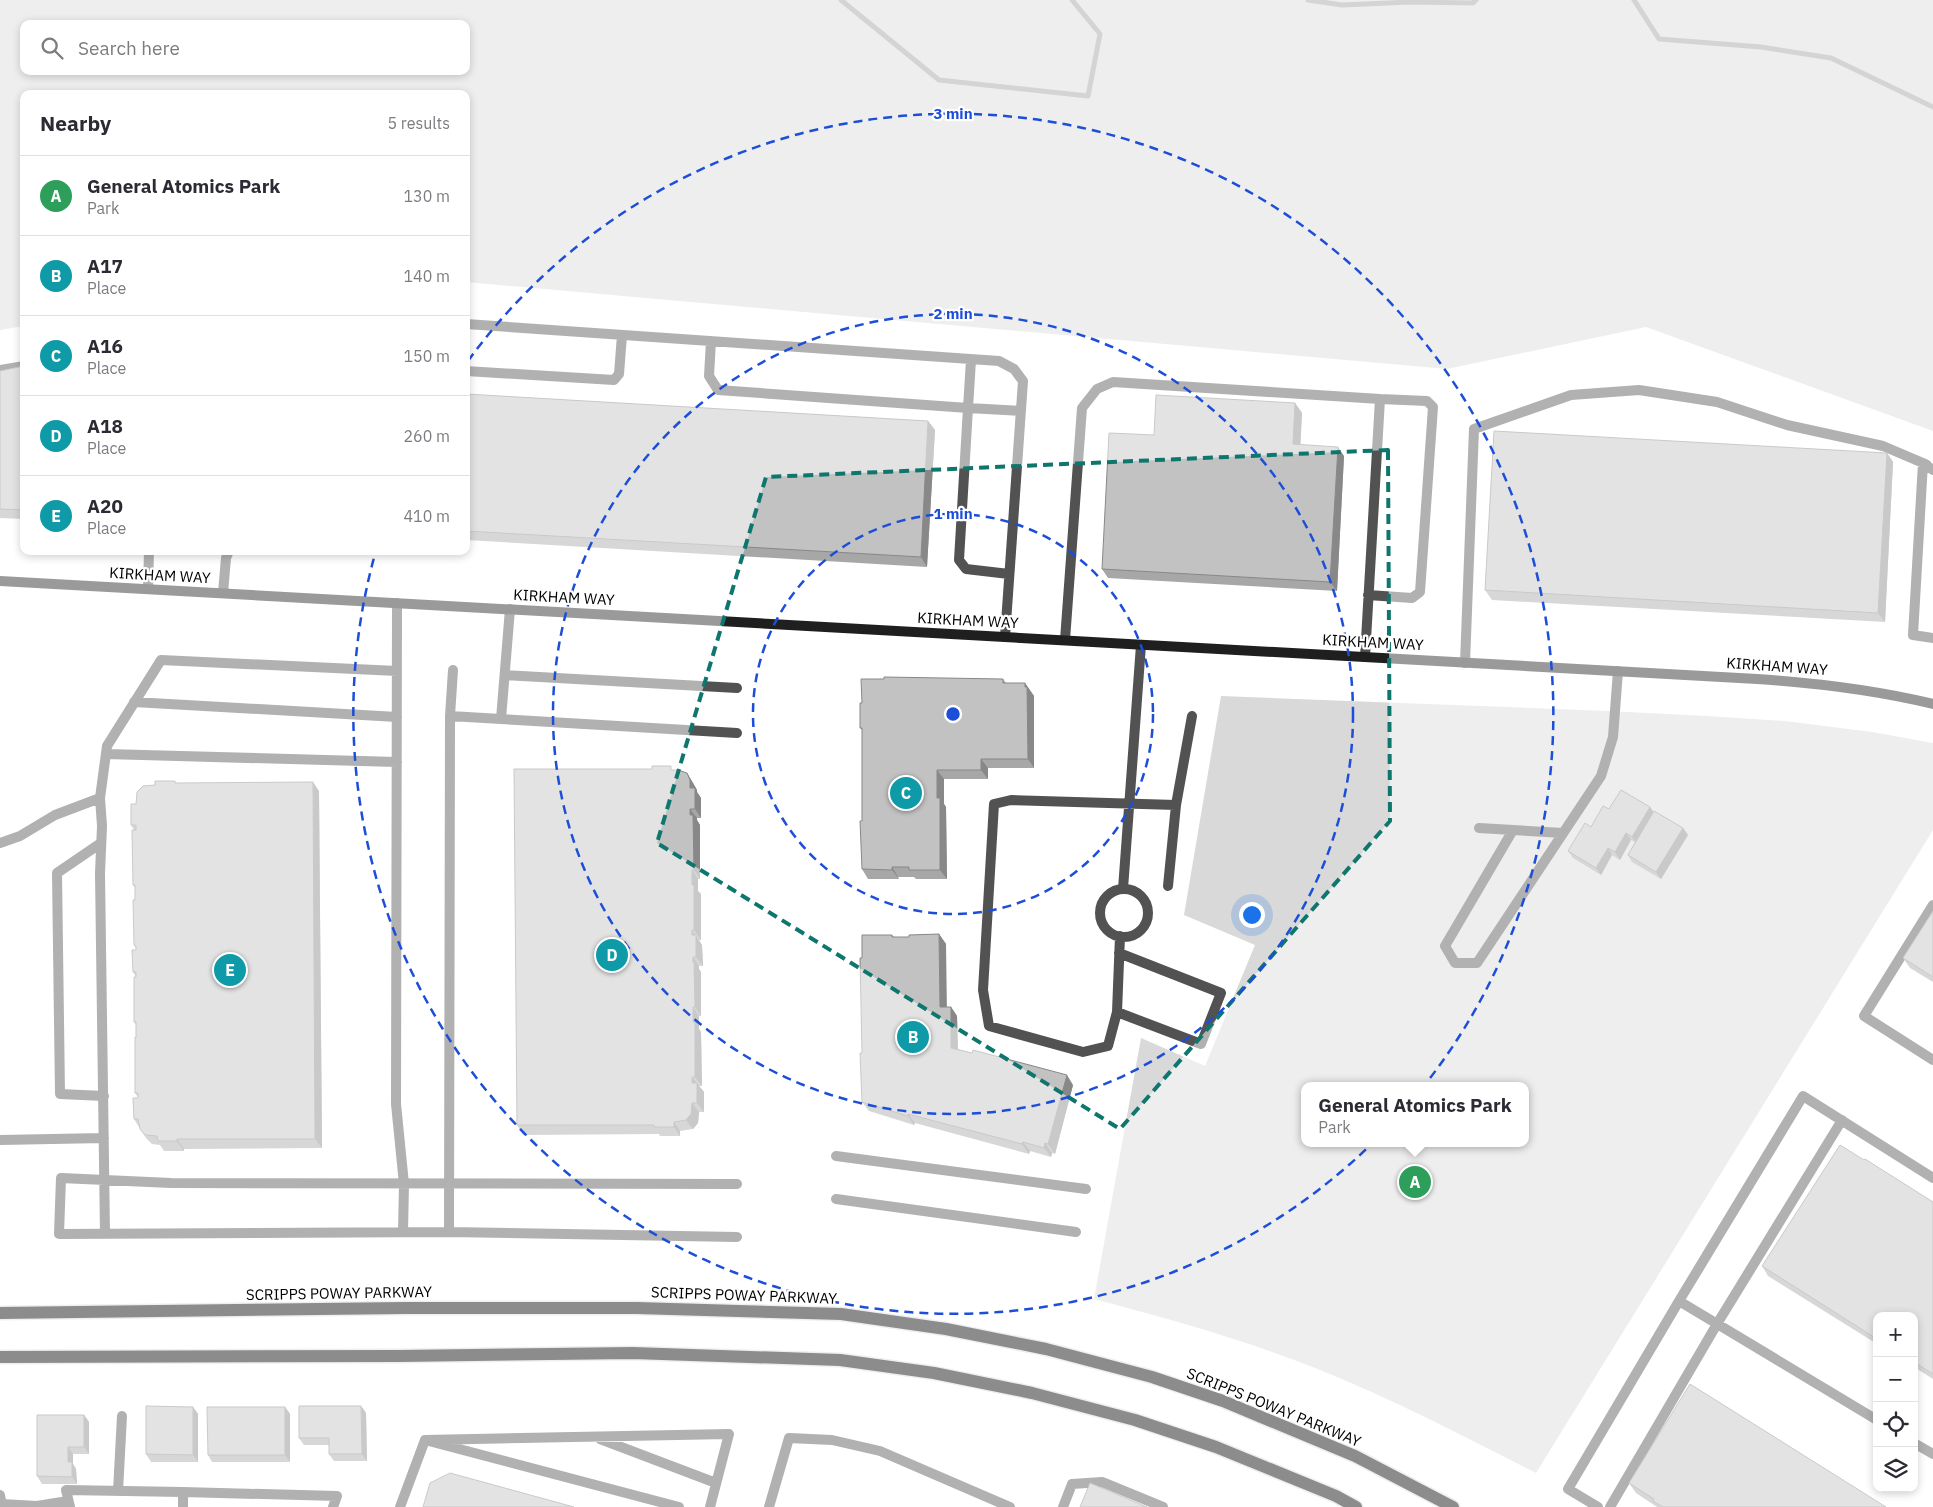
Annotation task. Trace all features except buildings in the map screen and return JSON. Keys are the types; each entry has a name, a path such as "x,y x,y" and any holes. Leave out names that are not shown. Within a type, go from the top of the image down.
{"main road":[{"name":"KIRKHAM WAY","path":"0,581 1756,679 1835,685 1933,704"},
{"name":"SCRIPPS POWAY PARKWAY","path":"0,1313 405,1308 637,1308 841,1314 946,1329 1037,1347 1152,1377 1223,1401 1355,1456 1453,1507"},
{"path":"0,1357 399,1356 633,1352 840,1360 934,1373 1032,1393 1135,1420 1216,1447 1336,1496 1356,1507"}],"lane":[{"path":"470,324 999,361 1014,369 1023,381 1004,637"},
{"path":"470,371 614,380 620,374 622,335"},
{"path":"711,341 709,376 718,390 1021,411"},
{"path":"971,360 959,560 966,569 1009,574"},
{"path":"0,370 20,367"},
{"path":"1064,640 1082,408 1097,389 1113,382 1427,401 1433,407 1420,592 1412,598 1368,595"},
{"path":"1465,663 1474,428 1571,395 1639,390 1717,402 1787,425 1883,446 1930,467 1913,635 1933,638"},
{"path":"1365,657 1380,399"},
{"path":"148,589 149,555"},
{"path":"223,593 227,555"},
{"path":"397,603 396,1104 404,1184 403,1232"},
{"path":"501,719 510,609"},
{"path":"1122,889 1141,645"},
{"path":"105,1234 100,798 106,746 161,660 397,671"},
{"path":"449,1232 450,716 453,670"},
{"path":"1513,830 1445,946 1455,963 1477,963 1601,776 1612,737 1618,671"},
{"path":"505,675 736,688"},
{"path":"134,702 397,717"},
{"path":"450,716 737,733"},
{"path":"1168,886 1176,805 1192,716"},
{"path":"106,754 397,762"},
{"path":"0,843 20,836 55,815 100,798"},
{"path":"1120,936 1117,1012 1108,1046 1083,1052 988,1026 983,990 994,804 1011,800 1129,802 1176,805"},
{"path":"1479,828 1563,833"},
{"path":"101,843 57,873 60,1094 104,1096"},
{"path":"1122,889 1137,892 1147,904 1148,911 1145,925 1140,931 1127,937 1120,936 1106,929 1100,915 1100,907 1108,894 1122,889"},
{"path":"1933,905 1864,1016 1933,1060"},
{"path":"1117,1012 1201,1044 1221,993 1119,953"},
{"path":"1598,1507 1568,1488 1678,1301 1803,1096 1933,1178"},
{"path":"1610,1507 1717,1324 1842,1120"},
{"path":"0,1140 104,1138"},
{"path":"836,1156 1086,1189"},
{"path":"737,1184 171,1183 61,1178 59,1234 449,1232 737,1237"},
{"path":"836,1199 1076,1232"},
{"path":"1678,1301 1873,1418"},
{"path":"118,1491 122,1416"},
{"path":"425,1440 729,1434 710,1507"},
{"path":"594,1437 716,1483"},
{"path":"769,1507 790,1438 832,1440 880,1451 1010,1507"},
{"path":"400,1507 425,1440"},
{"path":"425,1440 679,1507"},
{"path":"1918,1445 1933,1454"},
{"path":"1063,1507 1072,1484 1102,1482 1163,1507"},
{"path":"1,1502 37,1506 69,1504 66,1490 337,1496 332,1507"},
{"path":"183,1492 183,1507"}],"highlighted area":[{"path":"1388,450 1390,821 1120,1129 657,843 766,477"}],"shaded area":[{"path":"0,0 1933,0 1933,431 1646,327 1447,369 470,282 470,90 20,90 20,327 0,330"},
{"path":"1221,696 1607,711 1785,721 1872,732 1933,743 1933,830 1536,1473 1405,1407 1325,1372 1239,1341 1094,1299 1141,1038 1205,1066 1255,945 1184,915"}],"waterway":[{"path":"841,0 939,80 1088,96 1100,34 1072,0"},
{"path":"1308,0 1342,5 1411,2 1473,3 1476,0"},
{"path":"1634,0 1659,39 1761,47 1831,58 1933,107"}],"place":[{"name":"A16","path":"906,793"},
{"name":"A18","path":"612,955"},
{"name":"A20","path":"230,970"},
{"name":"A17","path":"913,1037"},
{"name":"General Atomics Park","path":"1415,1182"}]}
